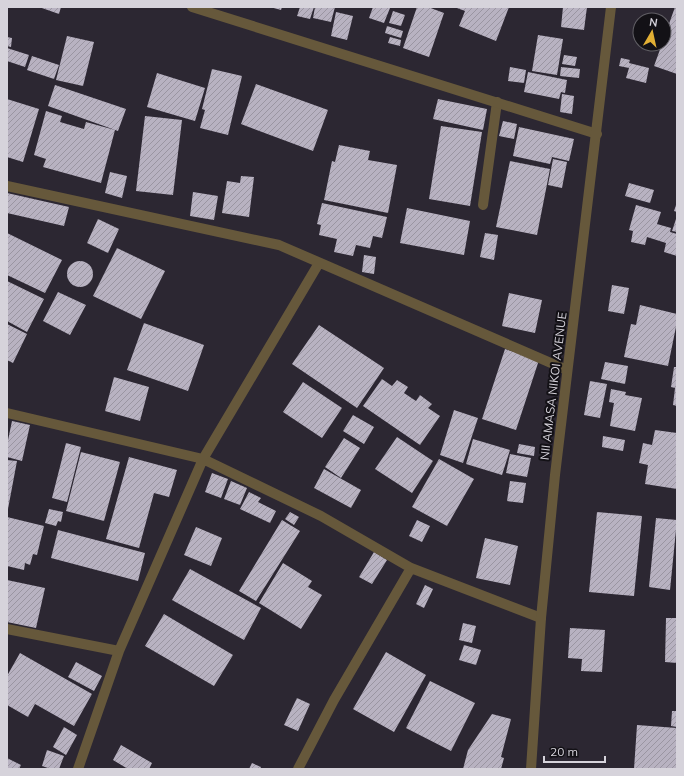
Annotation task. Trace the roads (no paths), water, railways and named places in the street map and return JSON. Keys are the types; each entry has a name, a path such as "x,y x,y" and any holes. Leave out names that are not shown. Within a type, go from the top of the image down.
{"street":[{"path":"192,7 597,134"},
{"name":"NII AMASA NIKOI AVENUE","path":"531,769 541,618 567,370 597,134 611,7"},
{"path":"483,205 497,102"},
{"path":"7,186 279,245 567,370"},
{"path":"78,769 119,651 203,459 319,263"},
{"path":"7,413 203,459 321,516 411,568 541,618"},
{"path":"298,769 334,700 411,568"},
{"path":"7,629 119,651"}]}
